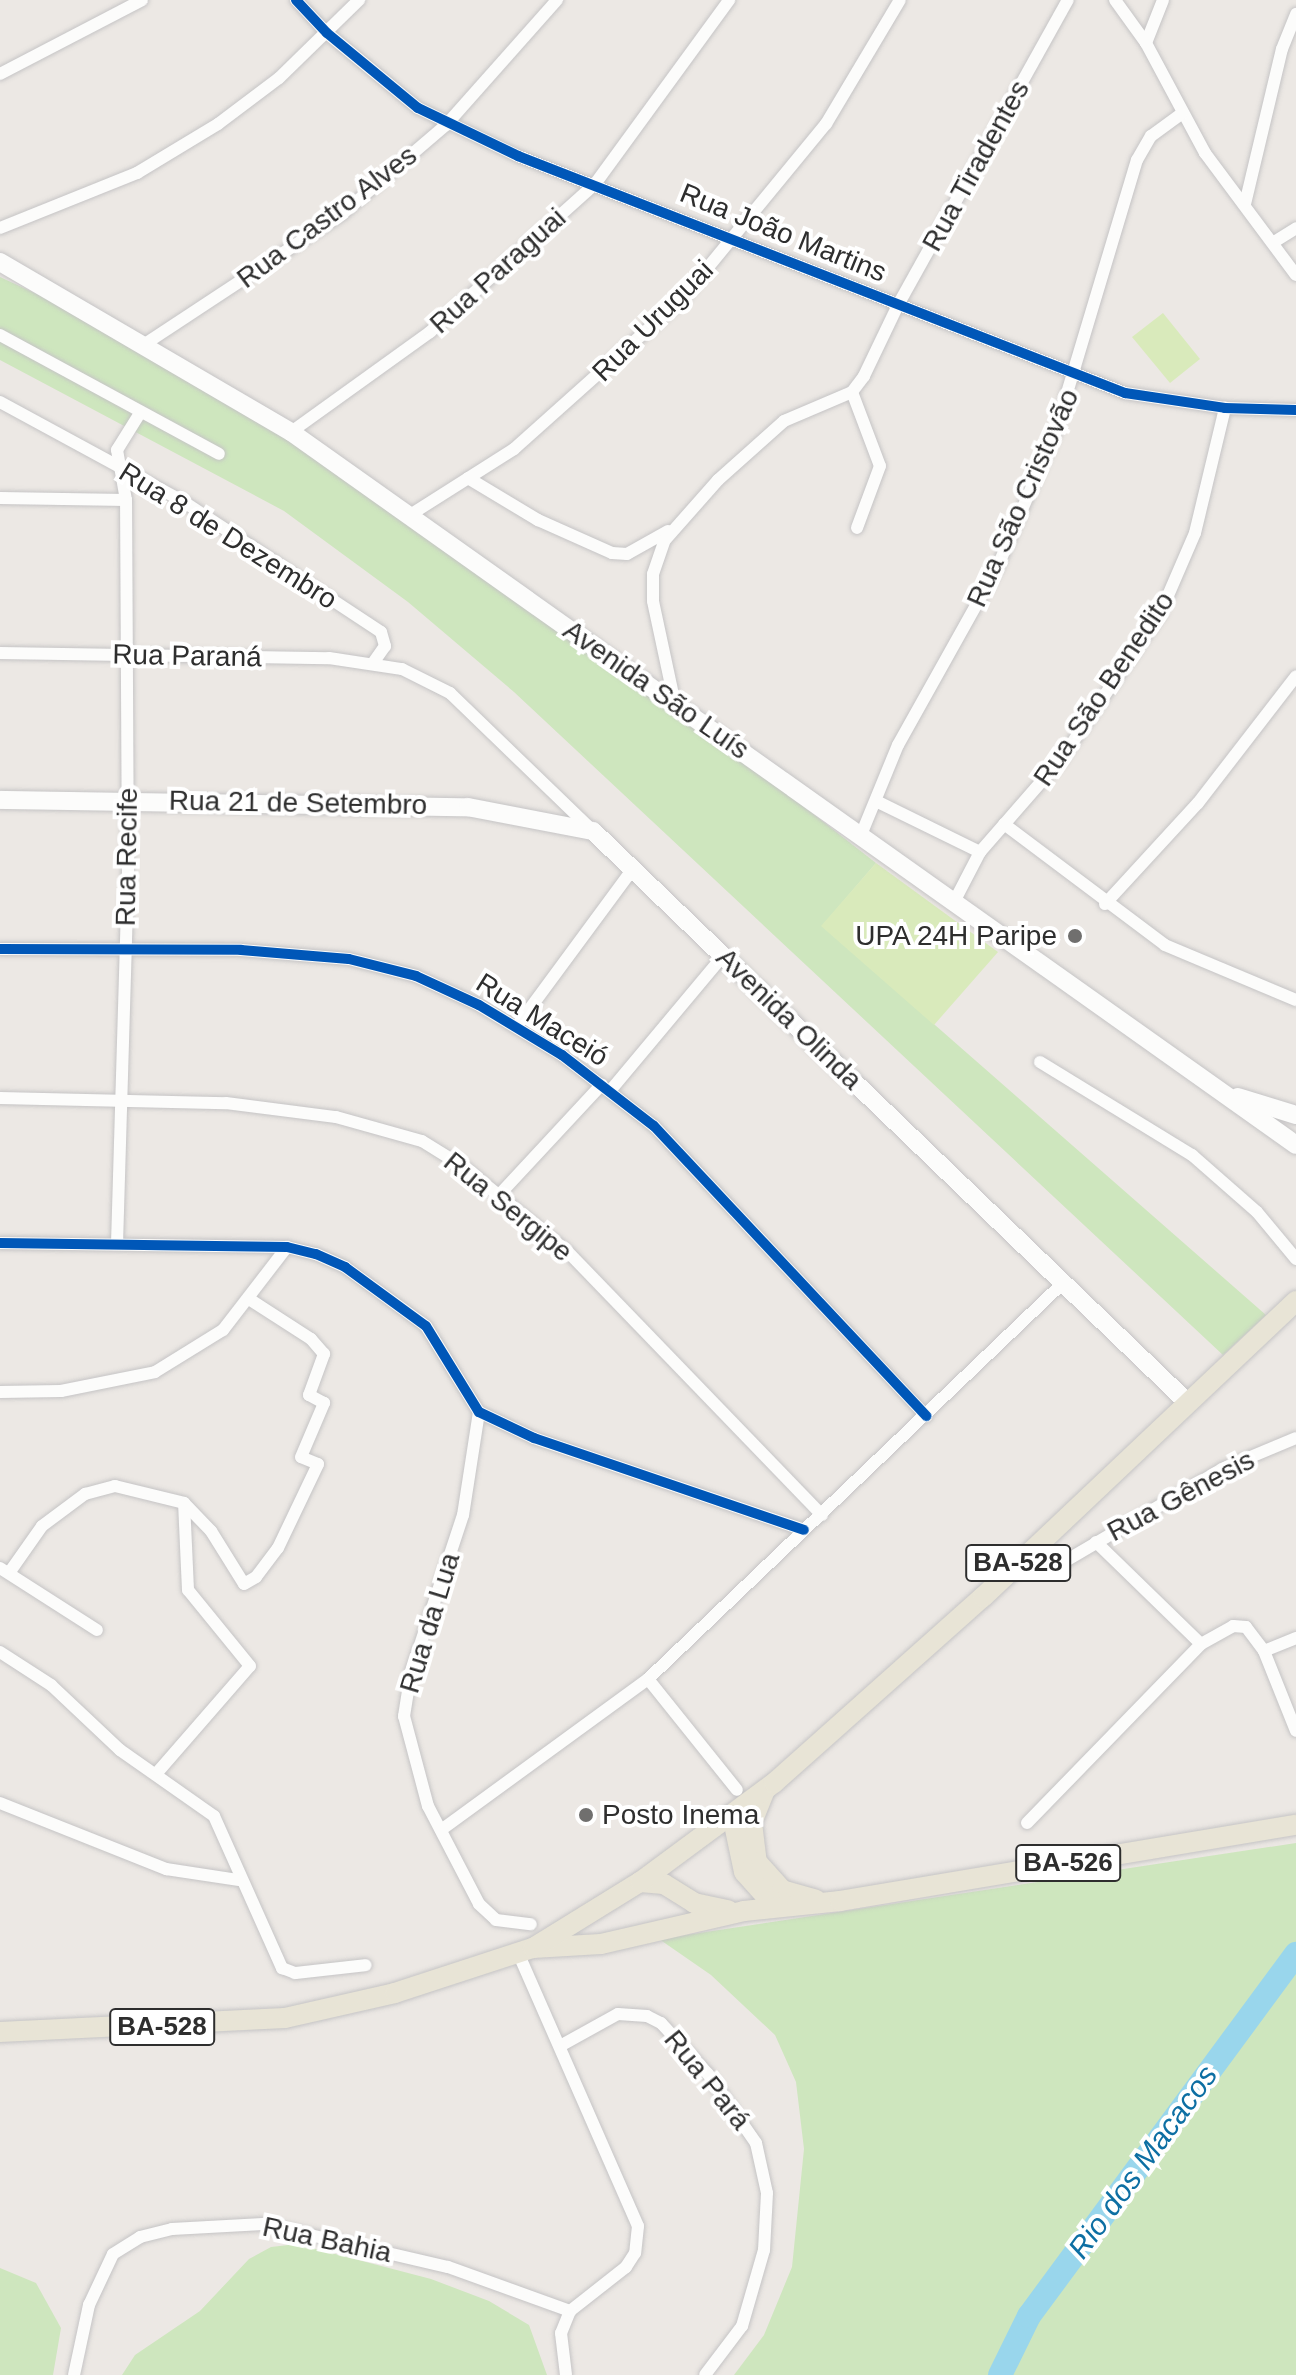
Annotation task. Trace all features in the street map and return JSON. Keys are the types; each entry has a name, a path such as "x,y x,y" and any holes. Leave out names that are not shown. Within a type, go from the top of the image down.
{"main road":[{"name":"Avenida São Luís","path":"0,262 291,432 1296,1145"},
{"name":"Rua 21 de Setembro","path":"0,800 468,807 593,831"},
{"name":"Avenida Olinda","path":"593,831 1187,1402"},
{"path":"1214,1088 1296,1115"},
{"name":"BA-528","path":"0,2032 285,2018 395,1993 526,1952 640,1882 765,1789 1021,1560 1296,1301"},
{"path":"765,1789 752,1823 753,1843 765,1874 797,1896 840,1901"},
{"path":"732,1815 738,1857 760,1893 781,1903 810,1905"},
{"name":"BA-526","path":"526,1952 601,1944 744,1911 840,1901 1296,1825"},
{"name":"BA-526","path":"640,1882 664,1884 709,1908 744,1911"}],"street":[{"path":"0,74 142,0"},
{"name":"Rua João Martins","path":"296,0 327,33 446,125 1076,376 1138,396 1225,408 1296,410"},
{"path":"0,228 137,173 218,124 327,33 359,0"},
{"name":"Rua Castro Alves","path":"145,344 342,214 446,125 557,0"},
{"name":"Rua Paraguai","path":"291,432 430,332 595,184 729,0"},
{"name":"Rua Uruguai","path":"410,515 514,449 601,375 682,299 826,124 900,0"},
{"name":"Rua Tiradentes","path":"852,392 1068,0"},
{"path":"1115,0 1146,43 1181,114 1296,275"},
{"path":"1146,43 1163,0"},
{"path":"1245,204 1282,49 1296,14"},
{"name":"Rua São Cristovão","path":"861,835 898,745 997,568 1076,376 1137,160 1151,136 1181,114"},
{"path":"1274,242 1296,228"},
{"path":"0,335 219,454"},
{"path":"468,478 527,514 612,553 627,554 673,528 784,421 852,392 880,466 857,528"},
{"name":"Rua 8 de Dezembro","path":"0,402 184,502 381,632 385,646 374,662"},
{"name":"Rua São Benedito","path":"954,902 980,852 1062,758 1160,614 1195,533 1225,408"},
{"name":"Rua Recife","path":"117,1244 126,950 128,655 125,470 117,450 140,413"},
{"path":"0,498 126,500"},
{"path":"673,528 653,574 653,601 675,704"},
{"name":"Rua Paraná","path":"0,653 374,662"},
{"name":"Avenida Olinda","path":"374,662 402,669 450,693 593,831"},
{"path":"1105,904 1198,803 1296,676"},
{"path":"876,801 980,852"},
{"path":"1004,824 1105,904 1199,963 1296,1000 1296,993"},
{"path":"517,1026 632,870"},
{"name":"Rua Maceió","path":"0,949 241,950 380,964 517,1026 654,1126 926,1416"},
{"name":"Rua Maceió","path":"606,1088 723,956"},
{"path":"1040,1062 1192,1155 1257,1212 1296,1259"},
{"path":"499,1195 606,1088"},
{"name":"Rua Sergipe","path":"0,1098 226,1103 381,1126 422,1141 499,1195 567,1251 822,1515"},
{"path":"0,1243 287,1247 345,1267 400,1304 445,1351 479,1412 534,1438 804,1530"},
{"path":"0,1392 61,1391 155,1372 223,1330 287,1247"},
{"path":"441,1830 648,1679 1063,1283"},
{"path":"97,1630 5,1571 42,1526 85,1494 115,1486 184,1503 201,1518 244,1584 256,1577 278,1548 318,1464 301,1457 324,1403 309,1395 324,1354 311,1339 249,1299"},
{"name":"Rua da Lua","path":"479,1412 463,1515 406,1694 407,1739 441,1830 490,1917 531,1924"},
{"name":"Rua Gênesis","path":"1021,1560 1054,1565 1222,1469 1296,1438"},
{"path":"156,1774 250,1666 188,1590 184,1503"},
{"path":"1096,1542 1201,1644"},
{"path":"1027,1823 1201,1644 1240,1624 1264,1651 1296,1731"},
{"path":"1264,1651 1296,1638"},
{"path":"0,1652 51,1685 120,1750 214,1816 239,1880 286,1971 366,1965"},
{"path":"648,1679 737,1790"},
{"path":"737,1790 765,1789"},
{"path":"732,1815 737,1790"},
{"path":"0,1803 166,1869 239,1880"},
{"path":"526,1952 560,2046 638,2226 635,2253 626,2267 570,2311 561,2333 566,2375"},
{"name":"Rua Pará","path":"560,2046 618,2014 647,2016 661,2023 708,2074 756,2143 767,2193 764,2250 742,2326 705,2375"},
{"name":"Rua Bahia","path":"74,2375 89,2305 113,2254 140,2237 172,2229 263,2224 448,2267 570,2311"}],"green space":[{"path":"0,277 145,344 286,429 676,707 876,863 822,926 1266,1315 1223,1355 514,692 408,602 284,511 0,360"},
{"path":"1163,313 1200,359 1170,383 1132,337"},
{"path":"876,863 998,952 934,1025 821,926"},
{"path":"1296,1843 1296,2375 734,2375 764,2335 792,2267 804,2149 796,2082 775,2035 711,1975 659,1939"},
{"path":"297,2244 431,2279 489,2301 529,2325 547,2375 122,2375 135,2355 200,2311 249,2259 271,2247"},
{"path":"0,2268 36,2283 61,2328 53,2375 0,2375"}],"waterway":[{"name":"Rio dos Macacos","path":"1000,2375 1029,2316 1296,1954"}],"cycle path":[{"path":"296,0 327,33 418,108 518,156 1125,393 1225,408 1296,410"},
{"path":"0,949 241,950 349,959 416,976 479,1005 562,1055 654,1126 926,1416"},
{"path":"0,1243 287,1247 316,1254 345,1267 426,1326 479,1412 534,1438 804,1530"}],"place":[{"name":"UPA 24H Paripe","path":"1075,936"},
{"name":"Posto Inema","path":"586,1815"}]}
